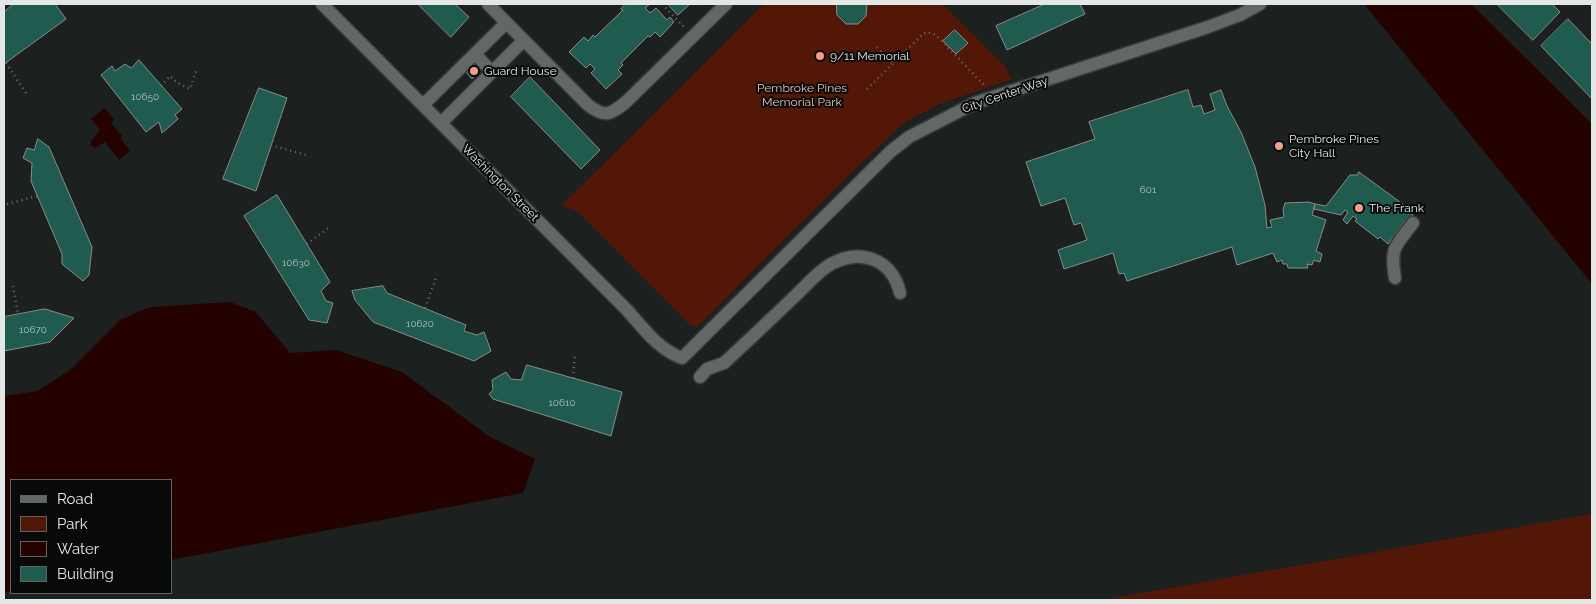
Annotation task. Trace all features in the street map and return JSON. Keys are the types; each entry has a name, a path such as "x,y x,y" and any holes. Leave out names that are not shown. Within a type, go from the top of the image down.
{"street":[{"name":"Washington Street","path":"322,4 627,310 661,347 682,358"},
{"path":"488,4 588,105 601,113 607,114 615,112 726,4"},
{"name":"City Center Way","path":"682,358 890,152 908,137 975,103 1208,27 1240,15 1260,4"},
{"path":"424,105 506,23"},
{"path":"440,123 524,40"},
{"path":"475,54 492,72"},
{"path":"1395,278 1392,254 1398,242 1413,223"},
{"path":"700,376 707,370 724,363 818,274 834,263 853,257 866,257 876,260 889,270 897,283 900,293"}],"path":[{"path":"662,4 693,36"},
{"path":"867,89 923,34 930,32 936,35 988,89"},
{"path":"877,47 893,63"},
{"path":"6,62 26,93"},
{"path":"161,86 170,76 176,82 190,89 196,72"},
{"path":"271,145 306,155"},
{"path":"7,204 38,196"},
{"path":"307,244 331,226"},
{"path":"425,308 437,276"},
{"path":"13,286 18,314"},
{"path":"573,378 575,353"}],"green space":[{"name":"Pembroke Pines Memorial Park","path":"764,4 942,4 1003,64 1012,79 939,104 904,123 852,172 696,328 690,325 577,211 562,205"},
{"path":"1592,514 1592,600 1101,600"}],"water":[{"path":"1364,4 1471,4 1592,124 1592,284"},
{"path":"105,108 114,120 111,123 122,136 120,138 130,151 119,160 105,142 95,148 91,146 91,141 100,130 91,119"},
{"path":"230,302 256,312 290,353 336,350 402,372 490,437 535,459 523,493 172,560 172,479 10,479 10,591 4,593 4,396 37,391 69,371 120,320 150,307"}],"building":[{"path":"14,4 55,4 66,19 4,64 4,12"},
{"path":"418,4 455,4 469,17 451,37"},
{"path":"626,4 650,4 645,8 650,13 656,8 667,20 670,17 674,22 660,37 655,32 650,37 648,36 621,63 623,65 618,70 622,74 606,89 591,73 595,69 590,64 586,68 569,52 584,37 588,41 593,35 595,37 623,10 621,9"},
{"path":"668,4 690,4 678,15"},
{"path":"837,4 867,4 866,16 858,24 846,24 837,15"},
{"path":"1045,4 1080,4 1085,14 1007,50 996,26"},
{"path":"1497,4 1552,4 1560,12 1533,40"},
{"path":"1568,19 1592,44 1592,99 1541,46"},
{"path":"955,30 968,43 956,54 943,41"},
{"path":"139,60 182,109 175,115 178,119 162,133 159,122 146,132 101,75 112,66 115,71 125,64 131,68"},
{"name":"Guard House","path":"476,64 481,69 472,79 467,73"},
{"path":"530,77 600,150 581,169 511,97"},
{"path":"259,88 287,98 256,191 223,179"},
{"name":"Pembroke Pines City Hall","path":"1188,90 1193,107 1201,105 1204,114 1215,110 1210,94 1221,90 1255,167 1265,205 1267,228 1272,227 1270,220 1284,217 1285,203 1309,202 1315,204 1312,215 1326,220 1316,251 1322,254 1320,262 1314,260 1312,265 1307,264 1308,268 1288,268 1287,264 1283,264 1282,260 1277,262 1273,253 1237,265 1232,247 1127,281 1124,273 1119,274 1113,253 1064,269 1058,250 1087,240 1081,223 1074,225 1065,198 1041,206 1026,162 1095,139 1089,122"},
{"path":"38,139 49,147 92,247 89,275 83,281 62,264 62,254 31,181 32,163 23,158 27,148 34,150"},
{"name":"The Frank","path":"1359,172 1404,205 1403,207 1413,215 1408,223 1405,221 1388,244 1380,237 1378,239 1355,221 1357,219 1353,216 1347,224 1343,220 1348,212 1345,210 1341,215 1314,209 1315,204 1326,206 1350,175 1357,175"},
{"path":"277,195 330,282 321,291 326,301 333,303 327,323 309,320 244,216"},
{"path":"383,286 387,293 466,325 464,331 477,335 484,332 491,351 474,361 373,322 355,300 352,291"},
{"path":"45,309 74,318 50,342 4,351 4,317"},
{"path":"527,365 622,392 611,436 493,399 489,394 493,390 492,380 506,372 511,379 521,380"}],"place":[{"name":"9/11 Memorial","path":"820,56"},
{"name":"Guard House","path":"474,71"},
{"name":"Pembroke Pines City Hall","path":"1279,146"},
{"name":"The Frank","path":"1359,208"}]}
